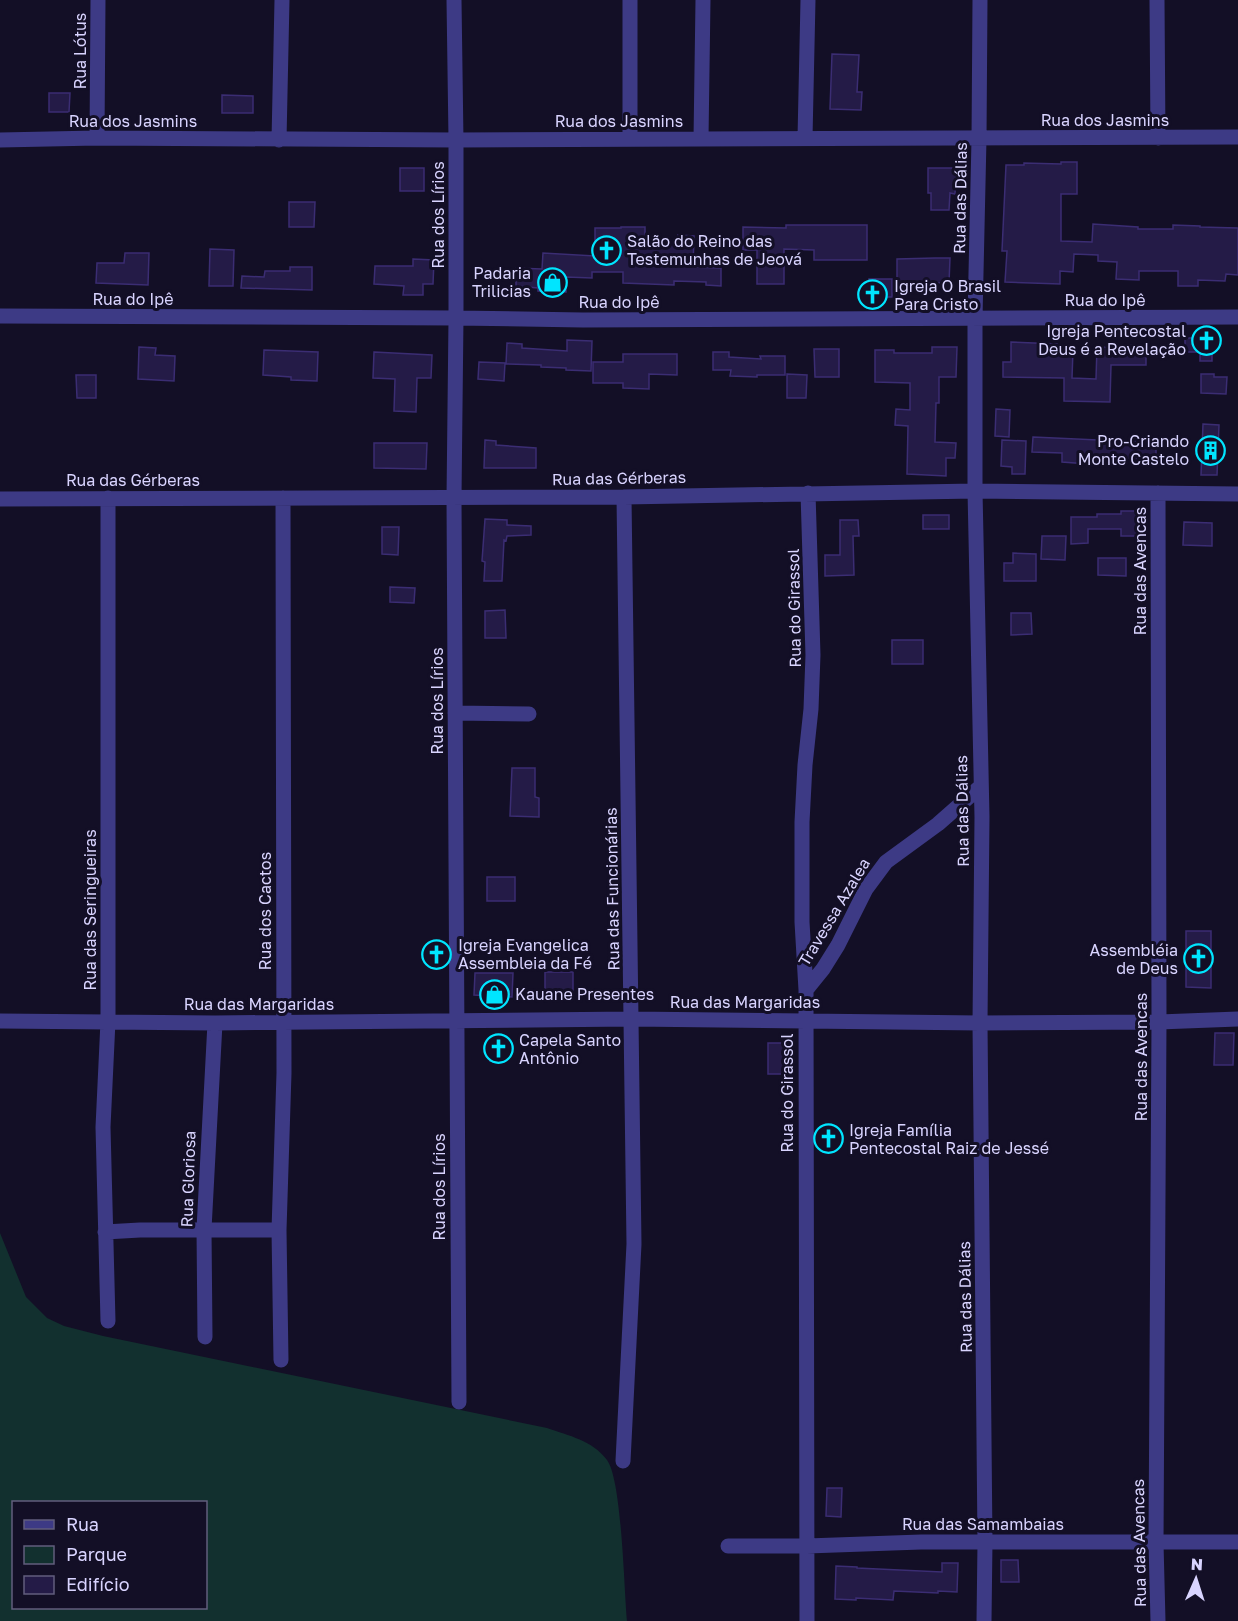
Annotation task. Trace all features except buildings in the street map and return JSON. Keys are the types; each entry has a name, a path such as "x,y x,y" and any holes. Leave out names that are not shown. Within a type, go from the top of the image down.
{"street":[{"name":"Rua Lótus","path":"97,138 98,0"},
{"path":"279,140 282,0"},
{"name":"Rua dos Lírios","path":"454,0 459,1402"},
{"path":"630,0 630,139"},
{"path":"701,139 702,0"},
{"path":"806,138 808,0"},
{"name":"Rua das Dálias","path":"980,0 975,491 982,859 980,1023 984,1621"},
{"path":"1156,0 1158,138"},
{"name":"Rua dos Jasmins","path":"0,140 1238,137"},
{"name":"Rua do Ipê","path":"0,316 571,320 1238,317"},
{"name":"Rua das Gérberas","path":"0,499 624,497 975,491 1238,494"},
{"name":"Rua do Girassol","path":"807,1621 806,990 801,902 802,814 812,709 813,655 808,493"},
{"name":"Rua das Avencas","path":"1158,493 1160,1022 1156,1543 1158,1621"},
{"name":"Rua das Funcionárias","path":"623,1461 634,1244 624,497"},
{"name":"Rua das Seringueiras","path":"108,498 108,1021 103,1127 108,1321"},
{"name":"Rua dos Cactos","path":"281,1360 279,1230 284,1022 283,498"},
{"path":"455,713 529,714"},
{"name":"Travessa Azalea","path":"806,990 823,969 838,945 866,889 886,862 938,824 980,787"},
{"name":"Rua das Margaridas","path":"0,1021 215,1023 632,1019 980,1023 1238,1019"},
{"name":"Rua Gloriosa","path":"204,1337 204,1229 215,1023"},
{"path":"105,1232 204,1229 279,1230"},
{"name":"Rua das Samambaias","path":"728,1546 921,1542 1238,1542"}],"green space":[{"path":"0,1233 26,1297 47,1318 64,1326 547,1428 587,1443 601,1453 612,1471 622,1537 627,1621 0,1621"}],"place":[{"name":"Salão do Reino das Testemunhas de Jeová","path":"606,250"},
{"name":"Padaria Trilicias","path":"552,282"},
{"name":"Igreja O Brasil Para Cristo","path":"873,295"},
{"name":"Igreja Pentecostal Deus é a Revelação","path":"1207,340"},
{"name":"Pro-Criando Monte Castelo","path":"1210,450"},
{"name":"Igreja Evangelica Assembleia da Fé","path":"437,954"},
{"name":"Assembléia de Deus","path":"1199,959"},
{"name":"Kauane Presentes","path":"494,994"},
{"name":"Capela Santo Antônio","path":"498,1049"},
{"name":"Igreja Família Pentecostal Raiz de Jessé","path":"828,1139"}]}
